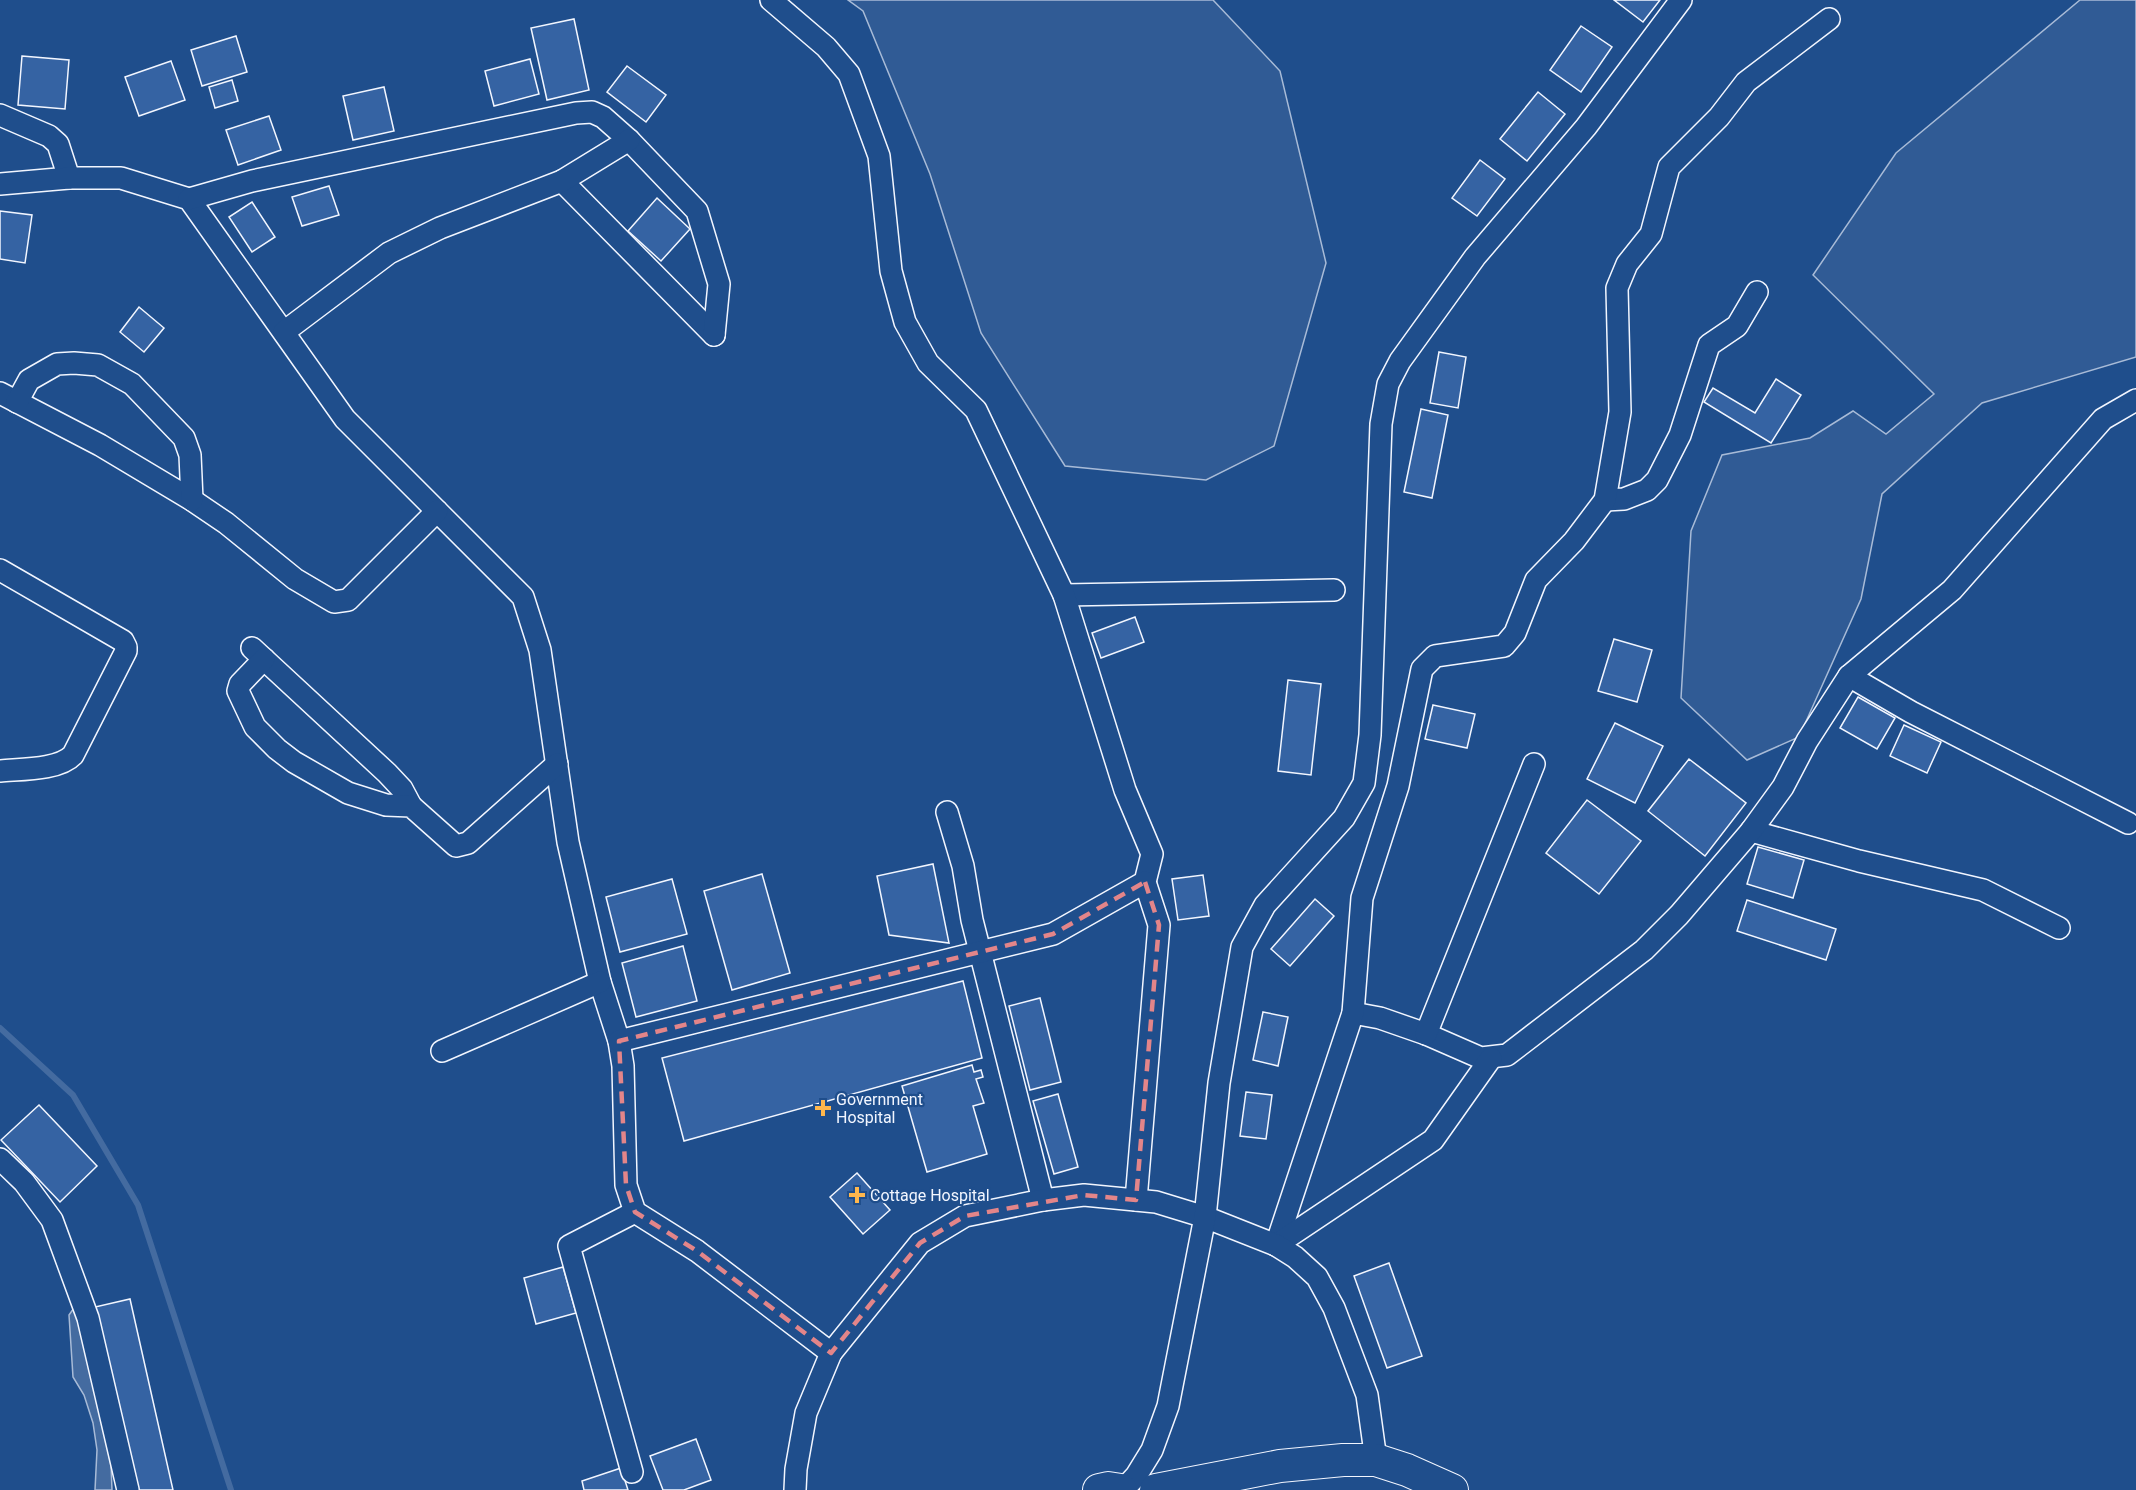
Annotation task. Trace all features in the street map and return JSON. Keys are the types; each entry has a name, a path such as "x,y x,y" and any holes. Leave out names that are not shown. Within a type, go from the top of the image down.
{"highway":[{"path":"1156,1490 1206,1484 1280,1466 1343,1460 1376,1460 1407,1470 1452,1490"},
{"path":"1099,1490 1108,1488 1122,1490"}],"street":[{"path":"771,0 826,47 849,74 879,156 891,271 905,322 928,363 976,410 1064,595 1125,790 1152,854 1145,882 1159,925 1136,1200"},
{"path":"1122,1490 1136,1476 1152,1450 1168,1406 1205,1217 1219,1083 1242,947 1265,905 1344,818 1364,783 1370,735 1381,424 1388,384 1400,361 1475,257 1586,127 1681,0"},
{"path":"1276,1245 1353,1013 1362,898 1398,786 1422,669 1435,656 1504,646 1515,633 1536,580 1574,540 1605,500 1620,412 1617,288 1627,264 1651,234 1669,166 1719,117 1746,81 1829,19"},
{"path":"0,184 69,178 121,178 189,199 252,182 576,113 592,112 603,117 629,141 697,211 719,284 714,334 562,181"},
{"path":"0,115 49,136 58,144 69,178"},
{"path":"284,332 389,253 440,228 562,181 629,141"},
{"path":"189,199 345,419 523,597 540,650 568,842 600,982 619,1041 623,1066 626,1185 636,1212 697,1251 831,1353"},
{"path":"1605,500 1624,499 1640,493 1647,490 1657,480 1680,435 1709,345 1737,326 1757,292"},
{"path":"192,500 190,455 184,438 132,384 98,365 57,364 29,380 8,398 100,445 192,500 226,523 295,579 333,602 348,600 438,512"},
{"path":"1353,1013 1380,1018 1426,1034 1480,1058 1507,1055 1644,950 1679,915 1750,831 1783,787 1807,741 1849,676 1952,590 2103,419 2136,400"},
{"path":"0,570 123,641 126,647 74,755 55,765 0,771"},
{"path":"1064,595 1334,590"},
{"path":"411,806 386,805 348,794 294,762 255,727 238,691 258,653 387,773 402,789 411,806 456,846 468,843 557,764"},
{"path":"1849,676 1911,712 2127,823"},
{"path":"1426,1034 1534,764"},
{"path":"947,812 963,866 972,920 982,952 1043,1200"},
{"path":"1750,831 1859,861 1983,890 2060,928"},
{"path":"619,1041 1053,934 1145,882"},
{"path":"442,1051 600,982"},
{"path":"1276,1245 1433,1140 1491,1058"},
{"path":"0,1159 24,1182 52,1220 88,1318 128,1490"},
{"path":"795,1490 796,1469 807,1413 831,1353 920,1243 965,1216 1084,1194 1156,1202 1205,1217 1276,1245 1295,1257 1317,1277 1334,1308 1367,1395 1376,1460"},
{"path":"632,1472 569,1246 636,1212"}],"highlighted area":[{"path":"1145,882 1159,925 1136,1200 1084,1195 965,1216 920,1243 831,1353 697,1251 635,1212 626,1185 619,1041 1053,934"}],"shaded area":[{"path":"848,0 1213,0 1280,71 1326,263 1274,446 1206,480 1065,466 981,333 930,174 863,11"},
{"path":"2080,0 2136,0 2136,357 1982,403 1882,494 1861,599 1799,737 1747,760 1681,698 1691,531 1722,455 1810,438 1853,411 1886,434 1934,394 1813,275 1896,153"},
{"path":"76,1305 111,1465 112,1490 95,1490 97,1450 93,1423 84,1395 73,1377 69,1315"}],"building":[{"path":"1614,0 1660,0 1643,22"},
{"path":"574,19 589,90 547,100 531,28"},
{"path":"1581,26 1612,47 1581,92 1550,70"},
{"path":"236,36 247,72 202,86 191,50"},
{"path":"22,56 69,60 65,109 18,105"},
{"path":"530,59 539,94 494,106 485,71"},
{"path":"171,61 185,100 139,116 125,77"},
{"path":"627,66 666,95 646,122 607,92"},
{"path":"232,80 238,101 215,108 209,87"},
{"path":"384,87 394,131 353,140 343,96"},
{"path":"1538,92 1565,114 1527,161 1500,139"},
{"path":"269,116 281,150 238,165 226,130"},
{"path":"1480,160 1505,179 1477,216 1452,198"},
{"path":"329,186 339,215 302,226 292,197"},
{"path":"657,198 690,229 661,261 628,231"},
{"path":"252,202 275,237 252,252 229,217"},
{"path":"0,211 32,215 25,263 0,259"},
{"path":"139,307 164,328 144,352 120,332"},
{"path":"1439,352 1466,357 1458,408 1430,403"},
{"path":"1776,379 1801,395 1771,443 1704,402 1713,388 1755,413"},
{"path":"1421,409 1448,415 1432,498 1404,492"},
{"path":"1135,617 1144,642 1101,658 1092,633"},
{"path":"1614,639 1652,650 1637,702 1598,691"},
{"path":"1288,680 1321,684 1311,775 1278,771"},
{"path":"1858,697 1895,718 1877,749 1840,728"},
{"path":"1433,705 1475,714 1467,748 1425,739"},
{"path":"1615,723 1663,746 1635,803 1587,779"},
{"path":"1904,725 1941,742 1927,773 1890,756"},
{"path":"1689,759 1746,803 1705,856 1648,811"},
{"path":"1587,800 1641,841 1599,894 1546,853"},
{"path":"1758,847 1804,860 1793,898 1747,884"},
{"path":"933,864 949,943 889,935 877,876"},
{"path":"762,874 790,973 732,990 704,891"},
{"path":"1203,875 1209,916 1178,920 1172,879"},
{"path":"672,879 687,934 620,952 606,897"},
{"path":"1315,899 1334,916 1290,966 1271,949"},
{"path":"1747,900 1836,929 1826,960 1737,931"},
{"path":"683,946 697,1001 636,1017 622,963"},
{"path":"963,981 982,1058 684,1141 662,1058"},
{"path":"1040,998 1061,1082 1030,1090 1009,1006"},
{"path":"1263,1012 1288,1017 1278,1066 1253,1060"},
{"path":"972,1065 974,1072 981,1070 983,1077 976,1079 984,1103 973,1106 987,1154 927,1172 902,1086"},
{"path":"1246,1092 1272,1095 1266,1139 1240,1136"},
{"path":"1058,1094 1078,1167 1054,1174 1033,1101"},
{"path":"39,1105 97,1166 60,1202 1,1140"},
{"path":"857,1173 890,1210 863,1234 830,1197"},
{"path":"1389,1263 1422,1356 1387,1368 1354,1276"},
{"path":"563,1267 576,1313 536,1324 524,1278"},
{"path":"130,1299 173,1490 137,1490 95,1307"},
{"path":"696,1439 711,1480 684,1490 663,1490 650,1456"},
{"path":"621,1468 628,1490 584,1490 582,1481"}],"waterway":[{"path":"0,1028 73,1095 138,1205 231,1490"}],"place":[{"name":"Government Hospital","path":"823,1108"},
{"name":"Cottage Hospital","path":"857,1195"}]}
